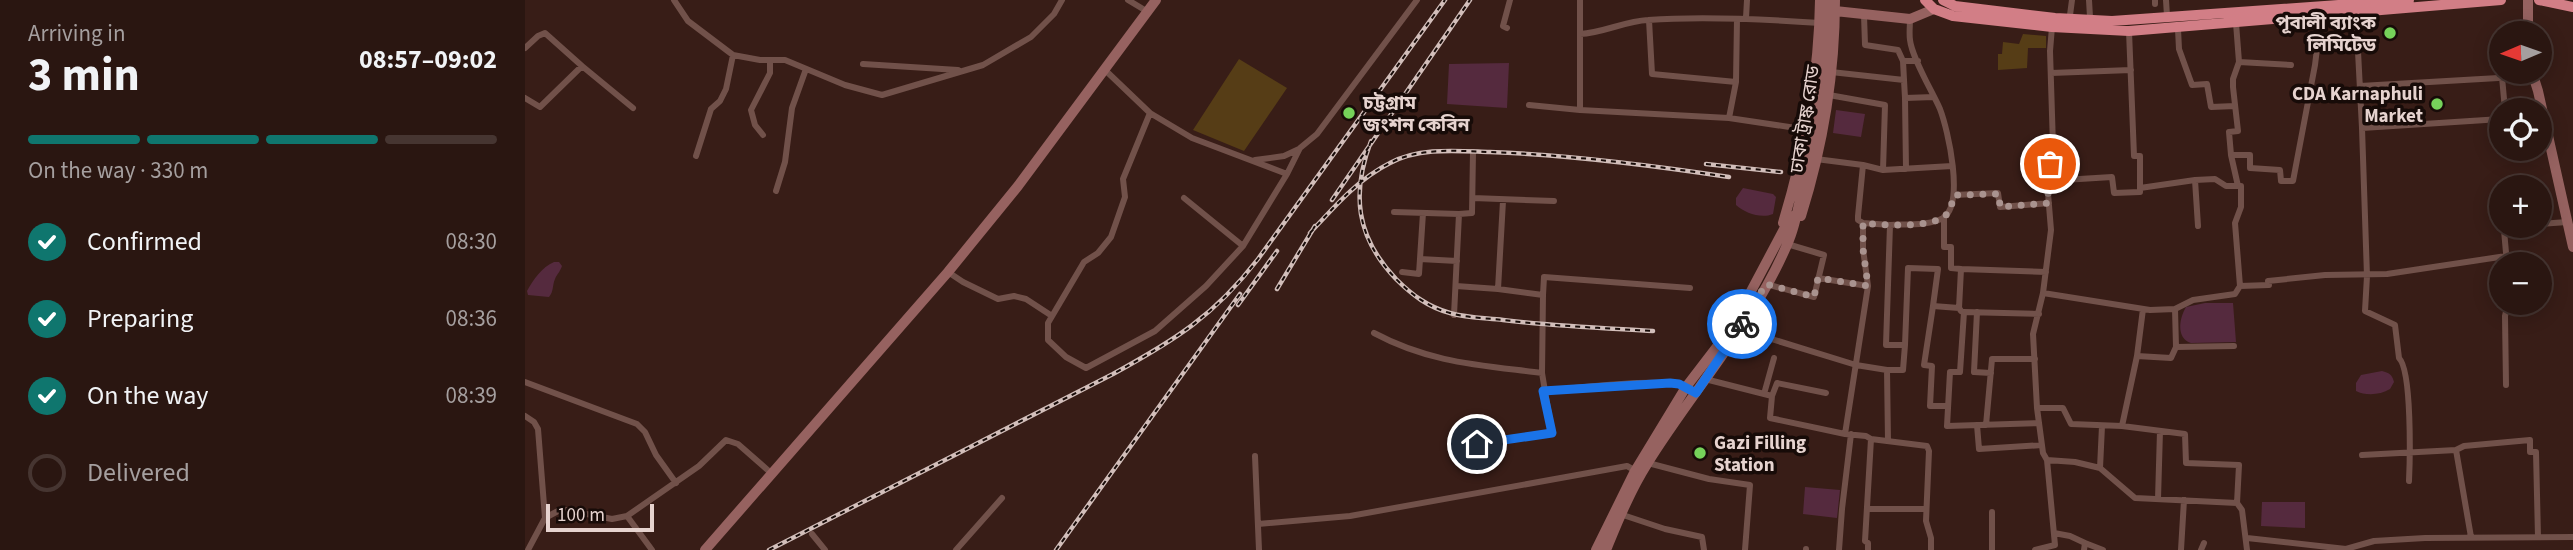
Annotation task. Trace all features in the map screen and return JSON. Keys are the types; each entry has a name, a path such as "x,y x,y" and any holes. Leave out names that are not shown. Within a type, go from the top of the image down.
{"highway":[{"path":"1924,0 1948,12 2022,22 2110,27 2260,18 2467,0"},
{"path":"1924,0 2055,18 2112,21 2409,0"},
{"path":"1942,4 1955,3 2090,18 2167,16 2370,0"},
{"path":"1942,4 1953,16 2052,27 2129,31 2501,0"},
{"path":"2539,0 2573,5"},
{"path":"2557,0 2573,5"}],"main road":[{"path":"705,550 948,272 1018,187 1156,0"},
{"path":"1784,244 1814,97 1820,0"},
{"name":"ঢাকা ট্রাঙ্ক রোড","path":"1606,550 1648,451 1691,390 1705,379 1739,329 1766,284 1784,244 1798,203 1821,98 1828,0"},
{"path":"2528,0 2528,21"},
{"path":"1835,6 1864,15 1910,19 1942,4"},
{"name":"ঢাকা ট্রাঙ্ক রোড","path":"1638,472 1647,463 1801,217 1817,159 1829,95 1835,6"},
{"path":"2552,158 2573,246"},
{"path":"1596,550 1638,472"}],"street":[{"path":"674,0 688,22 733,55 785,60 845,85 882,95 983,65 1031,37 1062,0"},
{"path":"1128,0 1148,12"},
{"path":"1253,161 1284,156 1300,148 1317,134 1417,0"},
{"path":"1507,28 1503,26 1510,0"},
{"path":"1580,0 1580,110"},
{"path":"1746,18 1747,0"},
{"path":"2070,15 2072,0"},
{"path":"2089,0 2090,18"},
{"path":"2166,0 2167,16"},
{"path":"2356,13 2367,276 2365,311 2395,325 2399,358 2403,362 2407,388 2409,481"},
{"path":"1864,15 1865,45 1898,50 1903,61 1906,169"},
{"path":"2231,155 2250,155 2250,168 2280,170 2281,180 2293,181 2315,65 2321,16"},
{"path":"1580,34 1596,33 1649,20 1746,18 1820,23"},
{"path":"1729,118 1736,82 1737,19"},
{"path":"1863,165 1858,220 1863,223 1890,225 1932,222 1944,217 1950,209 1954,195 1952,166 1941,113 1910,42 1910,19"},
{"path":"1649,20 1652,74 1736,82"},
{"path":"2043,293 2143,309 2175,309 2193,300 2235,293 2240,286 2235,223 2241,206 2241,187 2238,186 2231,155 2229,132 2238,131 2233,79 2239,62 2237,23"},
{"path":"2035,550 2055,545 2047,460 2039,423 2033,334 2043,293 2051,230 2047,181 2053,146 2052,27"},
{"path":"2178,29 2179,50 2192,85 2207,84 2211,107 2235,106"},
{"path":"2047,181 2112,177 2115,193 2140,192 2140,156 2134,156 2129,31"},
{"path":"525,48 545,33 633,108"},
{"path":"696,156 711,109 720,101 726,89 733,55"},
{"path":"763,135 755,125 751,110 770,73 770,60"},
{"path":"1903,61 1918,61"},
{"path":"2239,62 2291,65"},
{"path":"863,64 963,70"},
{"path":"525,98 540,107 582,66"},
{"path":"776,191 785,162 792,108 806,69"},
{"path":"1104,69 1150,114 1192,138 1287,174"},
{"path":"2051,73 2131,70"},
{"path":"1831,72 1904,80"},
{"path":"2360,86 2489,78"},
{"path":"1829,95 1885,106 1883,170"},
{"path":"1905,98 1934,97"},
{"path":"1529,105 1729,118 1796,128"},
{"path":"1150,114 1123,179 1125,197 1111,237 1098,253 1084,262 1048,323 1048,340 1066,358 1086,368 1155,331 1206,286 1243,246 1300,148"},
{"path":"2362,128 2489,120"},
{"path":"1394,212 1472,213 1473,152"},
{"path":"1817,159 1883,170 1952,166"},
{"path":"2140,188 2215,179 2226,186 2238,186"},
{"path":"2195,180 2198,226"},
{"path":"1954,195 1999,194 2000,207 2049,203"},
{"path":"1184,198 1243,246"},
{"path":"1473,198 1554,201"},
{"path":"1498,289 1503,201"},
{"path":"1402,272 1419,274 1423,213"},
{"path":"1454,315 1459,214"},
{"path":"1944,217 1944,247 1951,247 1951,268 2046,272"},
{"path":"2552,223 2567,222"},
{"path":"1839,550 1848,434 1868,286 1863,223"},
{"path":"1890,225 1886,345 1905,345"},
{"path":"1766,284 1814,297 1824,255 1784,244"},
{"path":"2240,286 2269,285 2268,281 2325,275 2367,276 2489,258"},
{"path":"1420,259 1457,261"},
{"path":"1739,329 1856,365 1903,370 1908,268 1938,270 1924,365 1932,366 1930,406 1948,406"},
{"path":"1961,269 1959,372 1949,372 1947,426 2039,423"},
{"path":"948,272 998,299 1014,296 1026,299 1052,316"},
{"path":"1452,447 1552,433 1542,373 1544,277 1690,288"},
{"path":"1818,278 1868,286"},
{"path":"1455,286 1543,295"},
{"path":"1933,306 1977,312 2039,314"},
{"path":"2122,426 2137,356 2143,309"},
{"path":"2137,356 2171,358 2176,347 2175,309"},
{"path":"1977,312 1975,372 1991,373"},
{"path":"2505,315 2506,385"},
{"path":"1374,332 1399,346 1449,362 1542,373"},
{"path":"2176,347 2234,346"},
{"path":"1774,358 1768,395 1770,418 1871,439 1927,446 1926,509 1931,550"},
{"path":"1986,425 1992,359 2035,359"},
{"path":"1887,370 1888,441"},
{"path":"1705,379 1768,395"},
{"path":"525,382 637,424 645,432 656,455 676,483"},
{"path":"1543,391 1653,383 1679,384 1691,390"},
{"path":"1768,395 1777,383 1826,393"},
{"path":"2038,408 2063,408 2071,424 2122,426 2185,434 2186,463 2239,465 2237,503 2242,510 2247,550"},
{"path":"525,416 534,422 538,429 545,518 528,550"},
{"path":"1977,425 1979,449 2042,445"},
{"path":"2100,468 2102,426"},
{"path":"2158,499 2159,430"},
{"path":"1868,550 1868,543 1865,541 1871,439"},
{"path":"545,518 566,510 612,519 627,516 699,467 726,440 738,444 771,473"},
{"path":"2362,455 2456,450 2465,446 2530,440 2530,452 2536,452 2538,537"},
{"path":"2456,450 2471,537"},
{"path":"1255,456 1259,550"},
{"path":"2047,460 2075,462 2100,468 2135,498 2237,503"},
{"path":"1647,463 1709,479 1750,485 1745,550"},
{"path":"1258,524 1350,516 1627,466 1638,472"},
{"path":"955,550 1002,498"},
{"path":"2181,550 2184,500"},
{"path":"1867,509 1926,509"},
{"path":"1992,512 1992,550"},
{"path":"1620,514 1665,529 1702,537 1705,550"},
{"path":"627,516 652,550"},
{"path":"2054,533 2070,536 2084,547 2103,550"},
{"path":"812,534 825,550"},
{"path":"2247,538 2346,549 2374,541 2573,537"}],"shaded area":[{"path":"2023,34 2046,36 2046,48 2028,48 2027,68 1998,70 1998,54 2002,54 2003,42 2019,44"},
{"path":"1239,59 1287,88 1244,151 1193,130"},
{"path":"1509,63 1507,108 1447,104 1449,64"},
{"path":"1836,110 1865,114 1861,137 1833,133"},
{"path":"1743,188 1773,194 1776,197 1773,214 1753,214 1736,205 1736,198"},
{"path":"554,262 559,262 562,266 549,297 528,295 527,291 535,278"},
{"path":"2205,303 2233,303 2236,342 2186,341 2181,333 2181,322 2186,307"},
{"path":"2382,371 2392,377 2394,382 2390,389 2373,394 2356,391 2356,383 2361,375"},
{"path":"1805,487 1840,490 1837,518 1803,514"},
{"path":"2262,502 2305,502 2305,528 2261,526"}],"railway":[{"path":"769,550 1113,374 1156,350 1192,325 1225,296 1258,259 1445,0"},
{"path":"1332,200 1470,0"},
{"path":"1371,141 1361,179 1361,214 1365,231 1383,263 1402,285 1421,300 1456,315 1470,317 1653,331"},
{"path":"1310,233 1367,177 1390,163 1426,152 1550,155 1729,177"},
{"path":"1706,164 1781,172"},
{"path":"1277,289 1315,226"},
{"path":"1238,305 1277,251"},
{"path":"1056,550 1240,294"}],"way so far":[{"path":"1742,324 1766,284 1814,297 1818,278 1868,286 1863,223 1890,225 1932,222 1944,217 1950,209 1954,195 1999,194 2000,207 2049,203 2047,181 2050,164"}],"place":[{"name":"পূবালী ব্যাংক লিমিটেড","path":"2390,33"},
{"name":"CDA Karnaphuli Market","path":"2437,104"},
{"name":"চট্টগ্রাম জংশন কেবিন","path":"1349,113"},
{"name":"Gazi Filling Station","path":"1700,453"}],"route":[{"path":"1477,444 1552,433 1543,391 1670,383 1679,384 1696,393 1742,324"}]}
